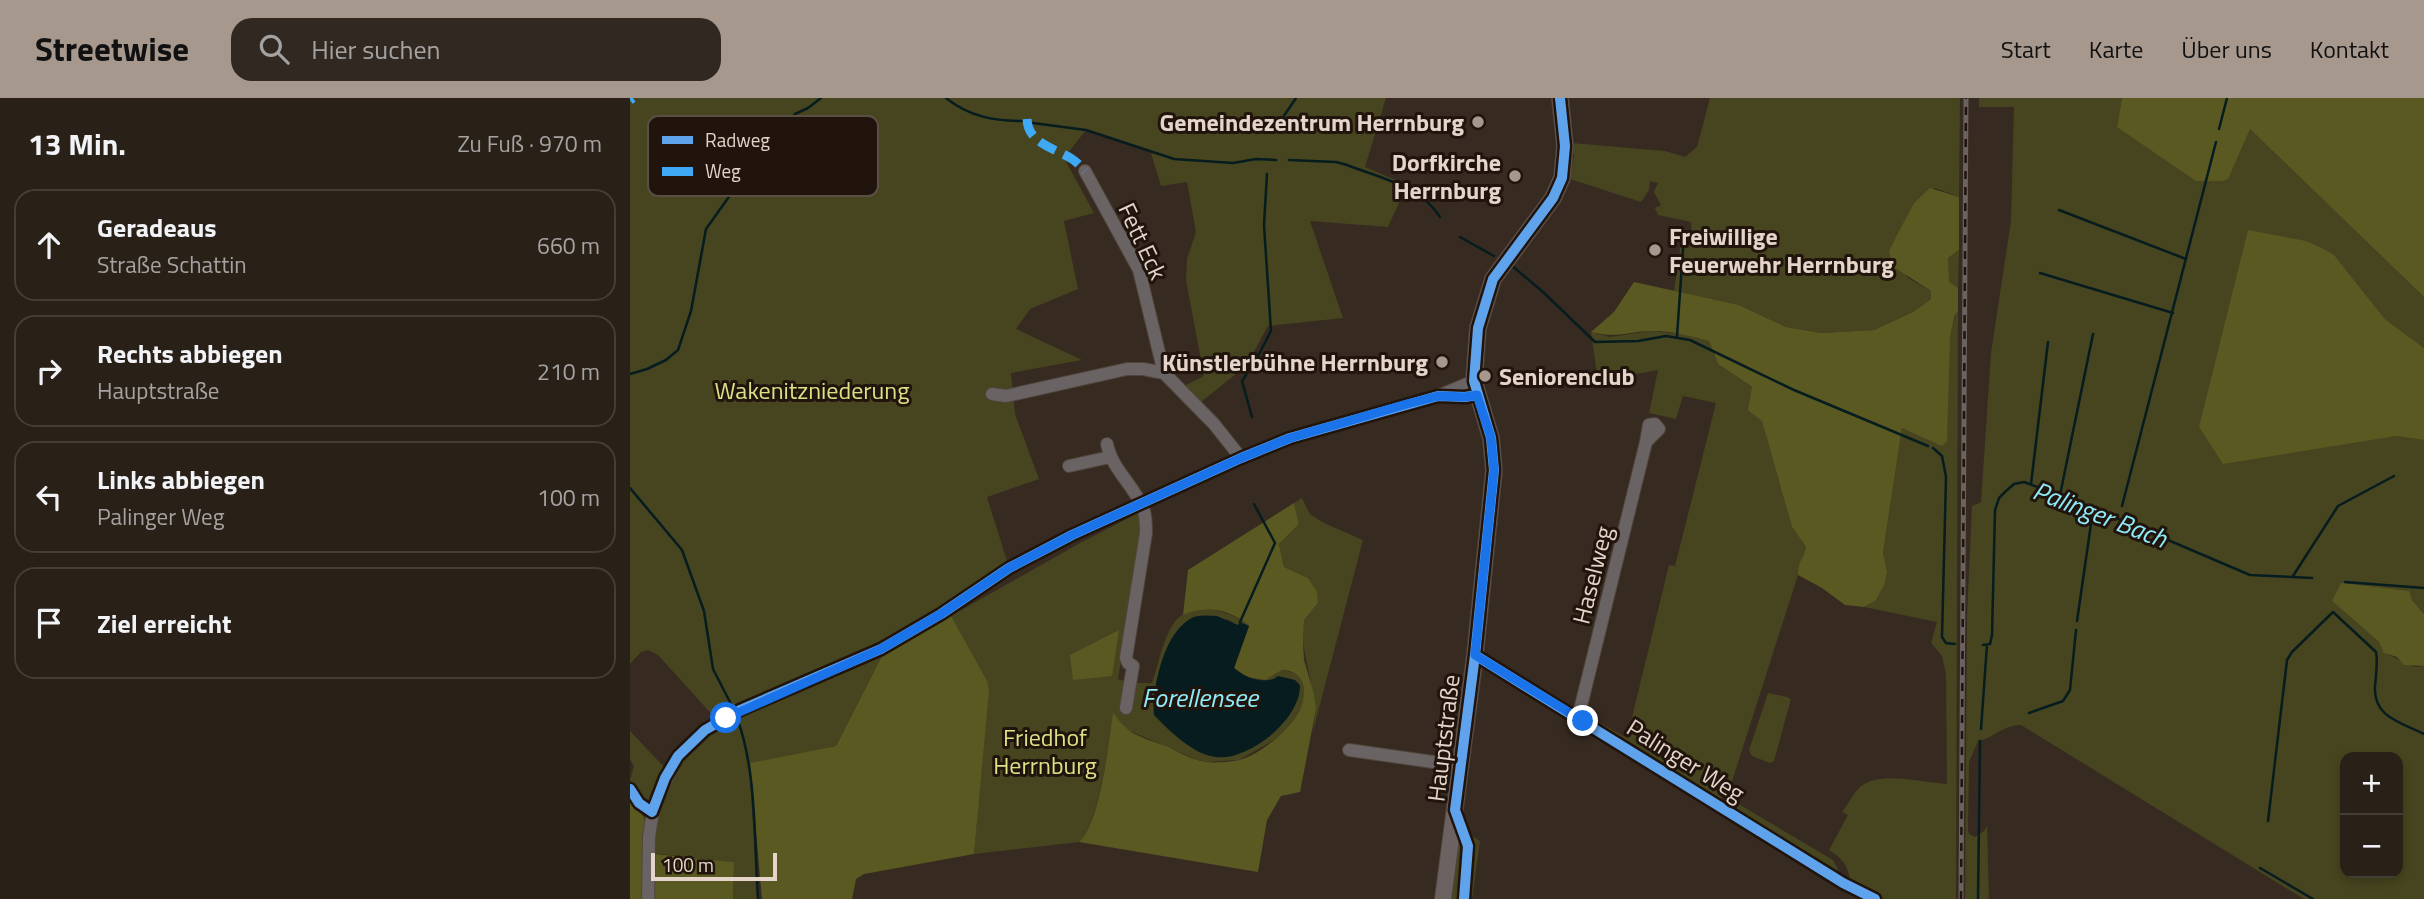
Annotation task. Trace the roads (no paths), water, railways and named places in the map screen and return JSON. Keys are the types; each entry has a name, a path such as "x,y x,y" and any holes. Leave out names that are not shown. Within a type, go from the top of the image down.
{"main road":[{"name":"Hauptstraße","path":"1443,899 1475,655 1494,470 1491,438 1476,388 1477,338 1488,292 1499,268 1553,198 1562,177 1565,146 1560,98"}],"street":[{"name":"Fett Eck","path":"1085,171 1139,270 1164,373"},
{"path":"992,394 1006,396 1127,369 1164,373 1214,424 1241,458"},
{"path":"648,899 650,824 654,804 665,778 686,746 705,730 736,713 881,649 941,614 1009,568 1072,535 1241,458 1331,425 1476,388"},
{"name":"Haselweg","path":"1578,718 1646,442"},
{"path":"1069,466 1109,450 1145,516 1146,533 1126,658 1133,666 1126,708"},
{"name":"Palinger Weg","path":"1475,655 1843,883 1875,899"},
{"path":"1349,750 1461,766"}],"water":[{"name":"Forellensee","path":"1217,616 1238,625 1240,622 1249,626 1234,668 1256,680 1278,676 1295,680 1300,685 1292,711 1271,735 1243,752 1216,757 1190,747 1174,735 1154,715 1154,703 1158,676 1173,636 1193,617"}],"waterway":[{"name":"Palinger Bach","path":"793,116 821,98"},
{"name":"Palinger Bach","path":"946,98 964,110 983,117 1024,121"},
{"path":"1273,132 1296,98"},
{"path":"2219,129 2227,98"},
{"name":"Palinger Bach","path":"1033,123 1086,130 1174,159 1233,163 1256,159 1276,160"},
{"path":"2122,506 2216,142"},
{"name":"Palinger Bach","path":"1289,160 1336,162 1386,179 1411,190 1432,206 1440,217"},
{"path":"1252,417 1242,381 1271,331 1264,225 1267,174"},
{"name":"Palinger Bach","path":"630,374 666,360 678,350 691,311 706,229 729,196"},
{"path":"2059,210 2186,259"},
{"path":"1677,336 1684,235"},
{"name":"Palinger Bach","path":"1460,237 1494,256"},
{"name":"Palinger Bach","path":"1511,265 1595,342 1638,341 1666,336 1690,340 1794,390 1928,446"},
{"path":"2040,273 2173,313"},
{"path":"2060,495 2093,334"},
{"path":"2031,484 2048,342"},
{"path":"1933,448 1942,456 1946,477 1942,637 1946,643 1955,644"},
{"path":"2293,576 2338,506 2394,476"},
{"name":"Palinger Bach","path":"1983,645 1990,644 1992,635 1995,510 1999,498 2014,484 2024,482 2093,508 2250,575 2312,578"},
{"path":"630,488 682,550 704,611 713,669 733,708"},
{"path":"1240,622 1275,543 1254,504"},
{"path":"2077,621 2091,524"},
{"name":"Palinger Bach","path":"2345,582 2424,588"},
{"path":"2268,821 2287,660 2333,612 2376,652 2376,696 2383,712 2397,722 2424,734"},
{"path":"2029,713 2063,701 2070,690 2076,630"},
{"path":"1981,729 1987,645"},
{"path":"737,718 751,784 758,899"},
{"path":"1978,899 1980,741"},
{"path":"2260,868 2313,899"}],"railway":[{"path":"1961,899 1966,98"}],"place":[{"name":"Gemeindezentrum Herrnburg","path":"1478,122"},
{"name":"Dorfkirche Herrnburg","path":"1515,176"},
{"name":"Freiwillige Feuerwehr Herrnburg","path":"1655,250"},
{"name":"Künstlerbühne Herrnburg","path":"1442,362"},
{"name":"Seniorenclub","path":"1485,376"}],"park label":[{"name":"Wakenitzniederung","path":"812,390"},
{"name":"Friedhof Herrnburg","path":"1045,751"}]}
